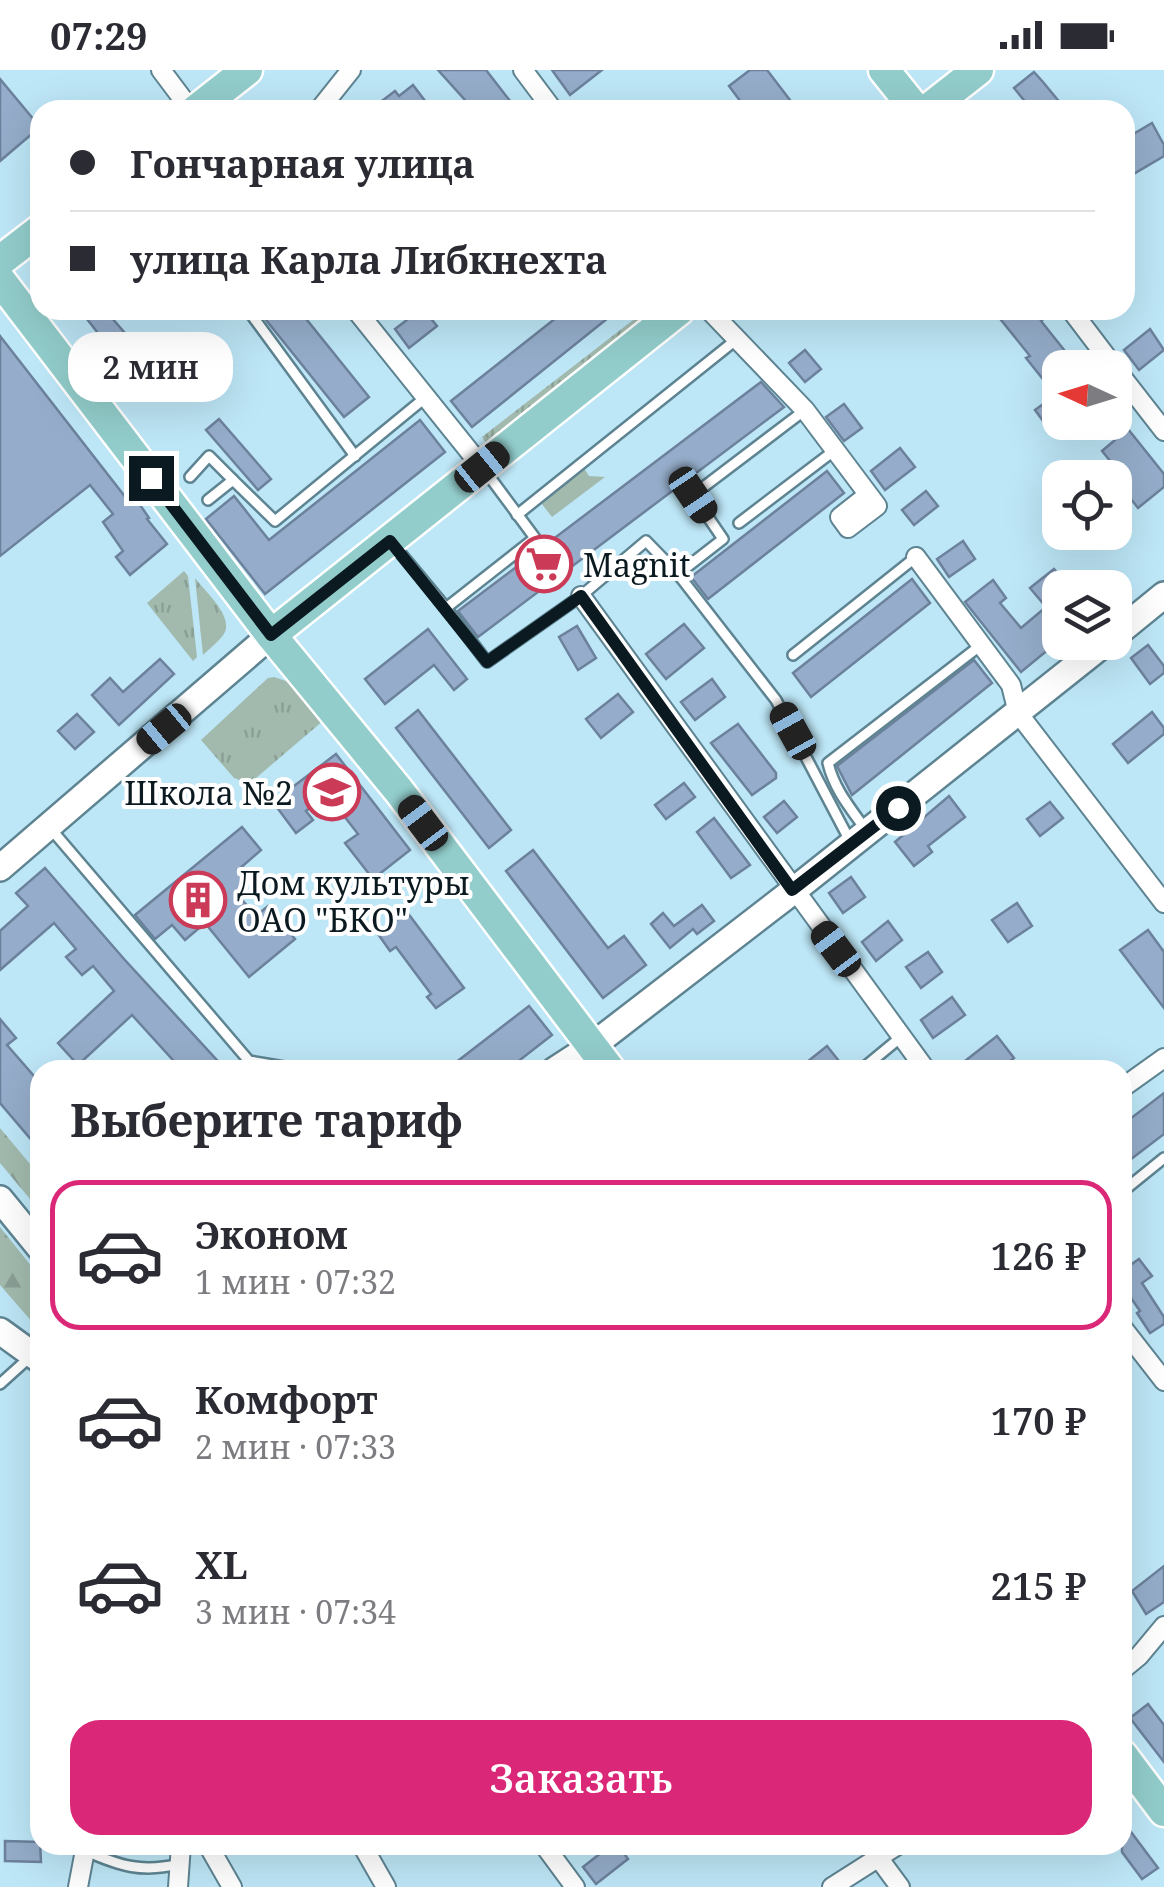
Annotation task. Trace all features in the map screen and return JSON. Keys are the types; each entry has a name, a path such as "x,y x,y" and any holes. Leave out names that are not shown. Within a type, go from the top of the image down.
{"main road":[{"path":"206,100 247,70"},
{"path":"884,70 908,100"},
{"path":"940,100 978,70"},
{"path":"0,261 30,238"},
{"path":"0,280 30,319"},
{"path":"31,320 271,635 399,791 601,1058"},
{"path":"271,635 666,320"},
{"path":"1132,1768 1164,1811"}],"street":[{"path":"161,70 185,100"},
{"path":"327,100 351,70"},
{"path":"523,70 546,100"},
{"path":"364,320 482,467"},
{"path":"718,320 804,410 868,496"},
{"path":"1078,320 1101,350"},
{"path":"1132,390 1164,431"},
{"path":"916,557 1011,685 1018,714 1164,904"},
{"path":"1132,621 1164,595"},
{"path":"581,596 919,1060"},
{"path":"0,868 271,635"},
{"path":"601,1058 792,890 1084,660"},
{"path":"1132,1081 1164,1058"},
{"path":"0,1199 30,1236"},
{"path":"0,1331 30,1353"},
{"path":"1132,1340 1164,1380"},
{"path":"1132,1662 1164,1626"},
{"path":"78,1887 85,1855"},
{"path":"178,1887 181,1855"},
{"path":"214,1855 232,1887"},
{"path":"368,1855 386,1887"},
{"path":"551,1855 575,1887"},
{"path":"832,1887 870,1855"},
{"path":"876,1855 900,1887"}],"lane":[{"path":"255,320 355,456"},
{"path":"518,515 737,340"},
{"path":"190,476 210,456 275,521 426,397"},
{"path":"678,574 723,539 693,495 804,410"},
{"path":"739,523 835,450"},
{"path":"446,608 535,538 482,467"},
{"path":"208,500 233,480"},
{"path":"390,541 487,662 581,596 646,541 678,574 776,700 859,837"},
{"path":"793,655 916,557"},
{"path":"859,837 828,763 981,645"},
{"path":"49,826 249,1060"},
{"path":"873,1060 901,1036"},
{"path":"1132,1184 1164,1158"},
{"path":"0,1384 30,1363"},
{"path":"98,1855 110,1862 152,1870 179,1855"}],"green space":[{"path":"633,320 642,320 486,443 482,437"},
{"path":"582,465 589,476 605,477 552,517 538,499"},
{"path":"184,571 188,576 197,657 193,661 147,603"},
{"path":"195,578 226,622 223,636 203,655"},
{"path":"268,678 295,684 324,720 256,778 242,781 234,778 201,740"},
{"path":"0,1128 30,1164 30,1199 0,1163"},
{"path":"0,1227 30,1264 30,1320 0,1285"}],"building":[{"path":"438,70 486,70 509,100 465,100"},
{"path":"552,70 602,70 570,95"},
{"path":"750,70 767,70 790,100 740,100 729,86"},
{"path":"1034,72 1058,100 1024,100 1014,88"},
{"path":"0,79 30,115 30,136 0,161"},
{"path":"413,85 424,100 383,100 395,91 399,96"},
{"path":"1152,123 1164,145 1164,156 1135,173 1135,133"},
{"path":"88,320 114,320 131,340 124,346 148,377 119,399 109,386 115,381 86,349 101,337"},
{"path":"266,320 307,320 369,397 344,417"},
{"path":"407,320 432,320 437,326 409,348 395,329"},
{"path":"553,320 606,320 472,427 451,401"},
{"path":"1001,320 1042,320 1064,350 1042,350 1042,378 1026,358 1030,356"},
{"path":"1150,329 1164,350 1139,370 1132,361 1132,350 1124,350"},
{"path":"0,336 130,503 136,499 167,544 130,575 116,557 123,551 103,522 113,514 90,485 0,556"},
{"path":"805,350 821,369 805,382 789,363"},
{"path":"761,382 784,407 478,637 458,611"},
{"path":"844,404 862,428 844,441 826,417"},
{"path":"219,419 271,479 258,490 206,430"},
{"path":"420,420 445,452 265,594 206,519 234,496 269,540"},
{"path":"1132,434 1164,474 1164,487 1138,508 1132,500 1132,460 1109,460 1102,451 1115,440 1132,440"},
{"path":"900,448 915,467 885,490 871,471"},
{"path":"827,471 844,493 708,599 691,577"},
{"path":"926,491 938,506 914,525 902,510"},
{"path":"963,541 975,559 949,577 937,559"},
{"path":"1042,578 1042,602 1030,588"},
{"path":"912,579 930,603 811,697 793,673"},
{"path":"993,580 1006,598 1000,603 1021,628 1042,610 1042,655 1021,672 965,602"},
{"path":"684,624 704,648 666,679 646,654"},
{"path":"577,626 596,658 578,670 559,637"},
{"path":"428,629 467,679 454,690 434,665 385,704 365,679"},
{"path":"1148,645 1164,666 1164,673 1150,684 1132,657"},
{"path":"160,659 174,674 119,725 92,695 110,678 123,692"},
{"path":"974,660 992,683 852,795 837,766"},
{"path":"712,679 725,697 695,720 681,702"},
{"path":"618,694 633,712 601,738 586,719"},
{"path":"418,710 511,830 489,848 396,728"},
{"path":"1152,712 1164,734 1128,763 1113,744"},
{"path":"77,714 94,732 75,749 58,731"},
{"path":"738,724 776,773 776,778 752,795 711,743"},
{"path":"336,754 410,850 373,879 345,843 358,834 327,794 306,811 313,820 296,833 273,802"},
{"path":"684,783 695,797 666,819 655,805"},
{"path":"949,796 965,817 928,846 932,852 914,866 895,842"},
{"path":"784,801 797,817 777,833 764,817"},
{"path":"1050,802 1063,818 1040,836 1027,819"},
{"path":"714,818 750,865 731,878 697,832"},
{"name":"Дом культуры ОАО \"БКО\"","path":"242,827 261,850 238,870 248,883 236,893 256,916 268,906 295,939 249,977 205,923 185,940 172,925 155,939 135,915"},
{"path":"533,850 608,948 624,936 646,965 603,998 506,871"},
{"path":"45,868 217,1060 173,1060 132,1015 83,1060 73,1060 58,1043 114,991 93,966 82,975 66,957 76,949 54,923 0,970 0,931 28,906 16,893"},
{"path":"851,877 865,897 843,913 829,893"},
{"path":"1017,903 1032,926 1008,942 992,920"},
{"path":"702,905 714,921 697,934 693,929 670,948 651,924 663,913 674,926"},
{"path":"407,912 464,988 436,1008 427,997 431,994 396,947 390,951 378,934"},
{"path":"888,921 902,940 876,961 862,942"},
{"path":"1148,930 1164,952 1164,1008 1120,950"},
{"path":"928,952 942,972 921,988 906,967"},
{"path":"952,997 965,1015 933,1038 921,1020"},
{"path":"529,1006 552,1035 520,1060 459,1060"},
{"path":"0,1019 16,1038 7,1045 30,1071 30,1138 0,1103"},
{"path":"997,1036 1014,1058 1012,1060 966,1060"},
{"path":"827,1046 838,1060 810,1060"},
{"path":"1164,1093 1164,1134 1132,1158 1132,1117"},
{"path":"1139,1259 1152,1276 1142,1283 1164,1317 1164,1324 1150,1333 1132,1299 1132,1264"},
{"path":"1164,1566 1164,1602 1146,1614 1132,1591"},
{"path":"1148,1704 1164,1725 1164,1762 1132,1721"},
{"path":"1132,1833 1158,1868 1142,1879 1124,1855 1132,1855"},
{"path":"5,1841 30,1842 30,1855 41,1855 41,1862 5,1861"},
{"path":"598,1855 625,1855 628,1859 596,1884 583,1867"}],"place":[{"name":"Magnit","path":"544,564"},
{"name":"Школа №2","path":"332,792"},
{"name":"Дом культуры ОАО \"БКО\"","path":"198,900"}],"route":[{"path":"151,478 271,635 390,541 487,662 581,596 792,890 898,808"}]}
